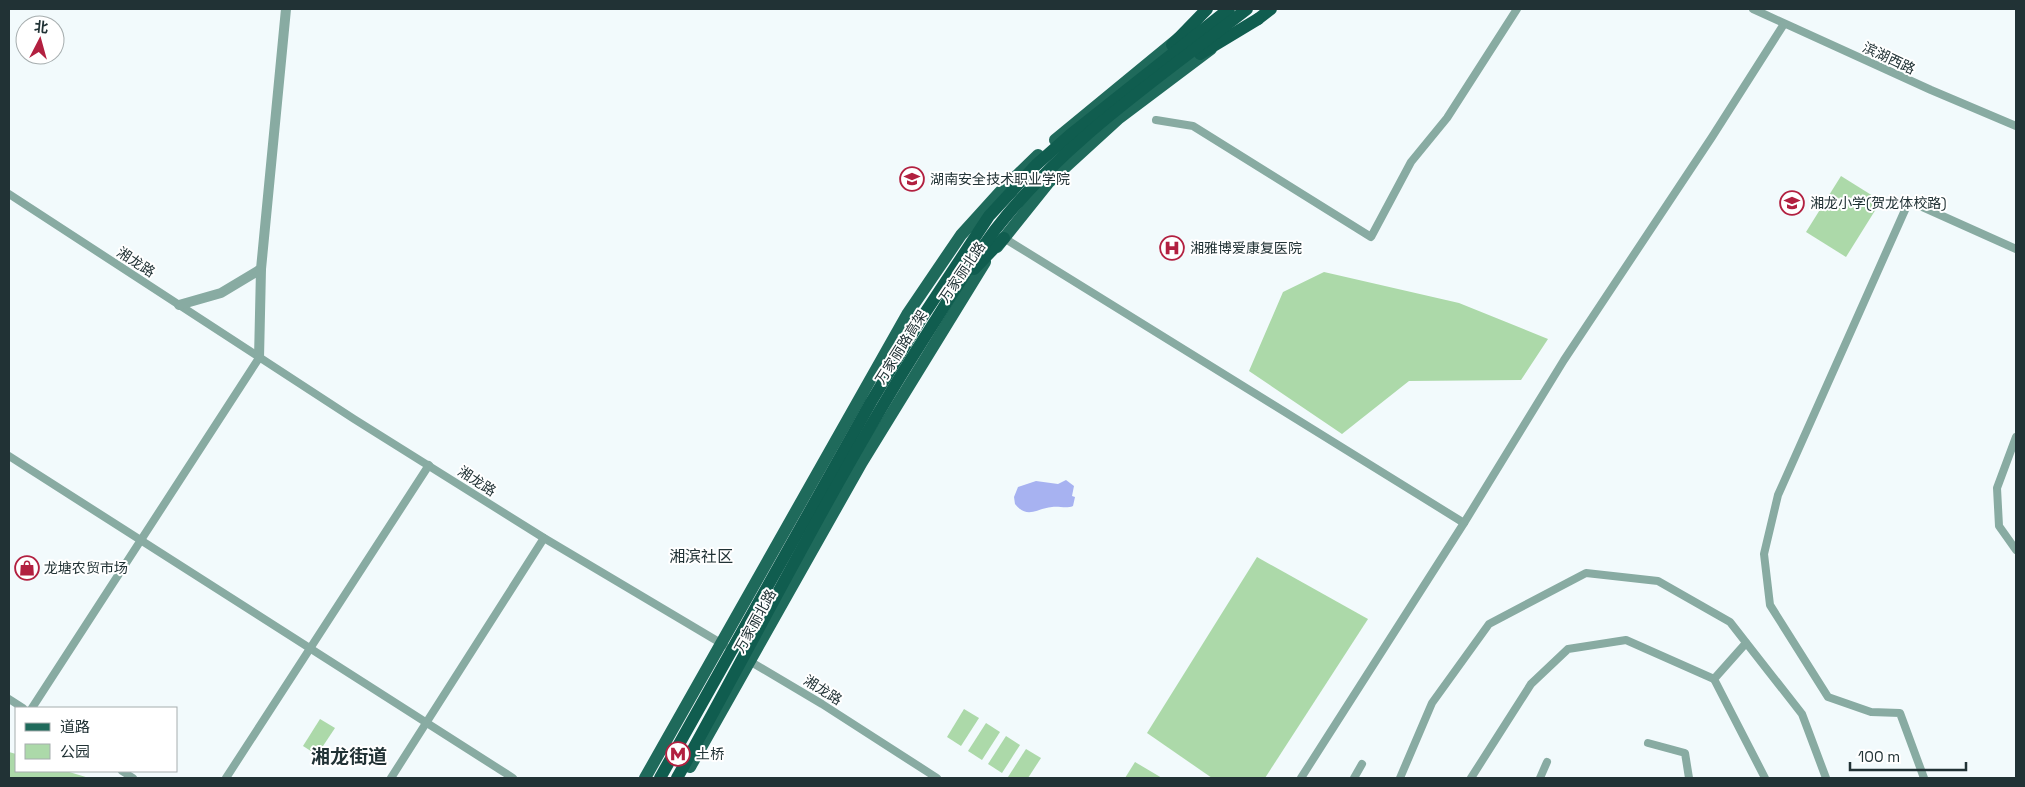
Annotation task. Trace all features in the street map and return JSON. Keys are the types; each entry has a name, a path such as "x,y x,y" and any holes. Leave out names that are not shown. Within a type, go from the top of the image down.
{"highway":[{"path":"1145,81 1207,9"},
{"name":"万家丽路高架","path":"677,778 856,448 995,230 1043,177 1101,122 1145,81 1229,9"},
{"name":"万家丽路高架","path":"660,778 867,410 966,248 989,216 1036,166 1145,81 1247,9"},
{"path":"1145,81 1258,19 1271,9"},
{"path":"797,559 974,269 1004,238"}],"main road":[{"name":"万家丽北路","path":"645,778 903,322 961,235 1000,192 1073,124 1216,9"},
{"name":"万家丽北路","path":"684,778 862,462 978,271 1049,182 1111,126 1261,9"}],"street":[{"path":"33,707 259,358 261,268 286,9"},
{"path":"1156,120 1193,126 1371,237 1410,162 1447,118 1517,9"},
{"name":"滨湖西路","path":"1752,9 2016,126"},
{"path":"1301,778 1464,523 1564,360 1712,137 1784,24"},
{"name":"湘龙路","path":"9,194 259,358 544,538 822,704 937,778"},
{"path":"1924,778 1900,713 1871,712 1828,697 1770,605 1764,554 1778,496 1909,201 2016,249"},
{"path":"1004,238 1464,523"},
{"path":"179,305 221,293 261,268"},
{"path":"2016,437 1997,488 1999,526 2016,550"},
{"path":"9,456 513,778"},
{"path":"226,778 429,465"},
{"path":"391,778 544,538"},
{"path":"1400,778 1432,703 1489,624 1586,573 1658,581 1730,622 1802,714 1826,778"},
{"path":"1470,778 1531,684 1568,649 1626,640 1714,678 1765,778"},
{"path":"1714,678 1746,643"},
{"path":"9,699 21,707"},
{"path":"1648,743 1685,753 1689,778"},
{"path":"1540,778 1548,762"},
{"path":"1354,778 1362,764"}],"green space":[{"path":"1841,176 1881,201 1846,257 1806,232"},
{"path":"1324,272 1459,303 1548,339 1521,380 1409,381 1342,434 1249,371 1283,292"},
{"path":"1257,557 1368,619 1265,778 1212,778 1147,733"},
{"path":"964,709 979,718 961,746 947,737"},
{"path":"320,719 335,728 317,755 303,746"},
{"path":"986,723 1000,732 982,760 968,751"},
{"path":"1006,736 1020,745 1002,773 988,764"},
{"path":"1026,749 1041,758 1028,778 1008,777"},
{"path":"9,752 15,754 15,772 69,772 89,778 9,778"},
{"path":"1135,762 1162,778 1125,778"}],"water":[{"path":"1066,480 1074,486 1072,496 1075,497 1073,506 1052,507 1028,512 1020,509 1015,504 1014,497 1018,487 1036,481 1058,484"}],"place":[{"name":"湖南安全技术职业学院","path":"912,179"},
{"name":"湘龙小学(贺龙体校路)","path":"1792,203"},
{"name":"湘雅博爱康复医院","path":"1172,248"},
{"name":"龙塘农贸市场","path":"27,568"},
{"name":"土桥","path":"678,754"}],"district":[{"name":"湘滨社区","path":"701,556"},
{"name":"湘龙街道","path":"349,756"}]}
